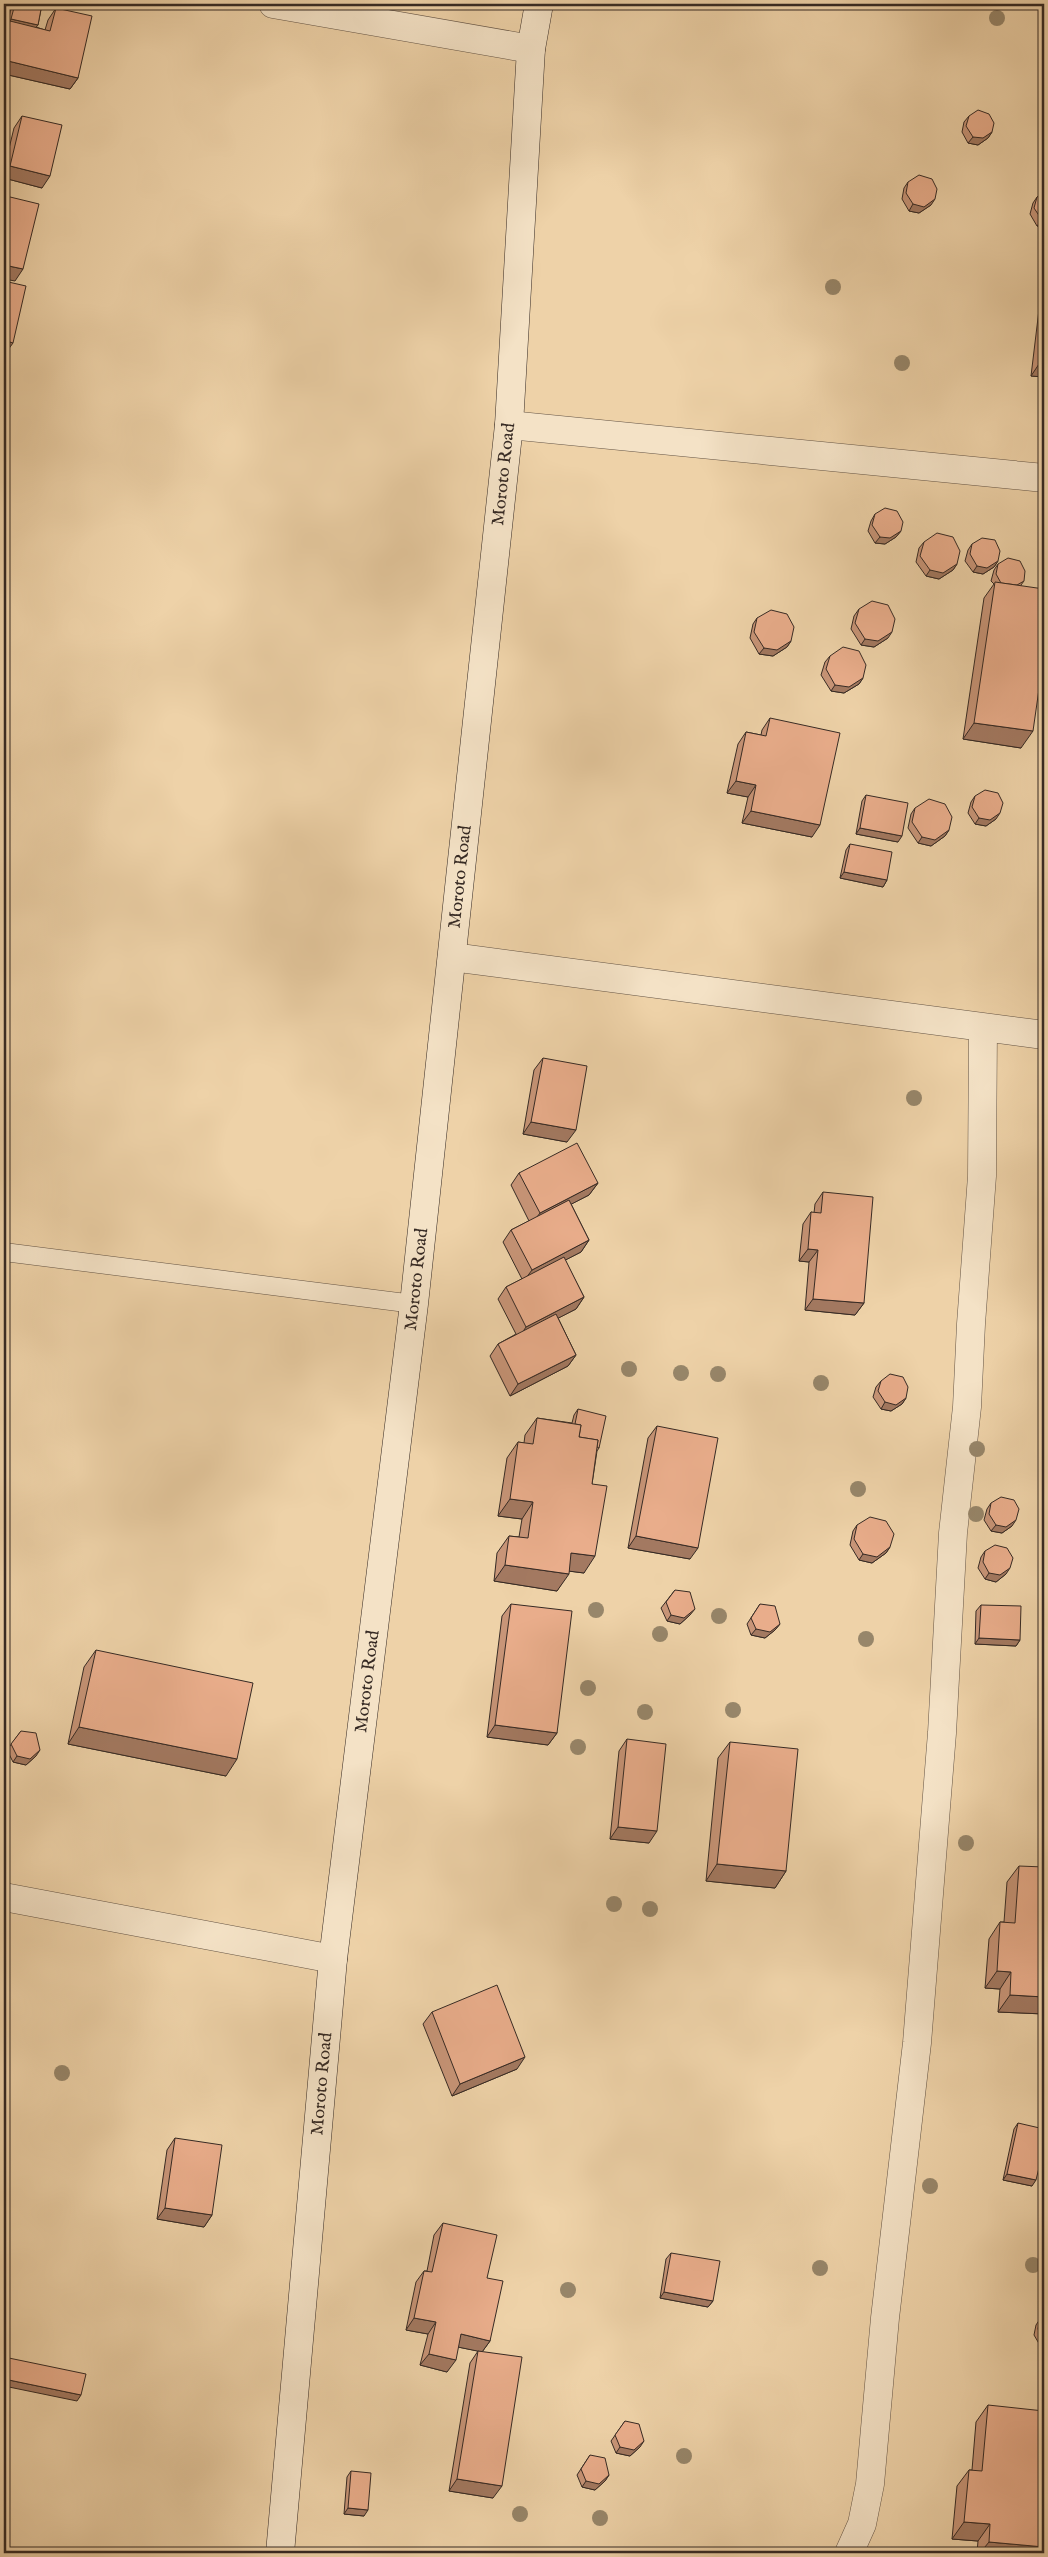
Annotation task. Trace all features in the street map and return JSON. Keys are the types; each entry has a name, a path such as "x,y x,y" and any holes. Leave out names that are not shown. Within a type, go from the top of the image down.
{"street":[{"path":"273,4 531,49"},
{"name":"Moroto Road","path":"280,2553 334,1959 414,1304 509,425 531,49 538,4"},
{"path":"509,425 1044,478"},
{"path":"452,957 983,1028 1044,1034"},
{"path":"849,2553 862,2524 870,2484 884,2318 918,2043 942,1733 953,1533 967,1407 970,1324 982,1176 983,1028"},
{"path":"4,1898 334,1959"}],"lane":[{"path":"4,1252 414,1304"}],"building":[{"path":"15,4 42,4 38,25 11,19"},
{"path":"56,8 92,16 78,78 4,60 4,45 10,21 50,31"},
{"path":"978,110 989,114 994,123 992,132 983,138 973,137 966,126 969,116"},
{"path":"22,116 62,125 50,176 10,166"},
{"path":"919,175 932,179 937,189 935,199 924,207 913,204 906,193 908,182"},
{"path":"1044,193 1044,221 1034,208 1037,197"},
{"path":"6,196 39,204 23,269 4,265 4,204"},
{"path":"4,281 26,286 13,343 4,340"},
{"path":"1044,321 1044,365 1039,364"},
{"path":"885,508 897,511 903,522 901,531 890,538 880,537 872,525 875,514"},
{"path":"937,533 953,537 960,551 957,564 943,573 930,570 920,556 924,542"},
{"path":"982,538 995,540 1000,551 998,561 987,568 977,566 970,554 972,544"},
{"path":"1008,558 1020,561 1025,571 1024,581 1017,585 1001,583 996,574 998,564"},
{"path":"995,582 1044,589 1044,654 1033,731 974,723"},
{"path":"872,601 888,605 895,619 892,632 878,641 865,639 855,623 859,609"},
{"path":"771,610 787,614 794,627 791,641 777,650 764,648 754,632 757,618"},
{"path":"843,647 859,651 866,665 863,678 849,687 835,685 826,669 830,656"},
{"path":"770,718 840,733 820,825 751,811 756,785 736,781 746,732 766,736"},
{"path":"985,790 998,793 1003,803 1000,813 990,820 979,818 972,807 975,796"},
{"path":"866,795 908,803 902,836 860,828"},
{"path":"929,799 945,804 952,817 949,830 935,840 922,837 912,822 915,808"},
{"path":"850,844 892,852 887,880 844,872"},
{"path":"543,1058 587,1066 576,1130 531,1122"},
{"path":"577,1143 598,1183 540,1213 519,1173"},
{"path":"823,1192 873,1197 864,1303 813,1299 818,1250 808,1249 811,1212 821,1213"},
{"path":"569,1200 589,1240 532,1270 511,1230"},
{"path":"564,1257 584,1297 526,1327 506,1287"},
{"path":"556,1314 576,1355 518,1384 498,1344"},
{"path":"890,1374 903,1377 908,1387 906,1398 896,1405 885,1402 878,1391 881,1381"},
{"path":"578,1409 606,1416 599,1448 597,1447 598,1440 579,1437 581,1425 575,1424"},
{"path":"537,1418 581,1425 579,1437 598,1440 592,1484 607,1486 595,1556 571,1553 569,1574 505,1565 509,1536 528,1538 533,1502 510,1499 518,1442 533,1444"},
{"path":"657,1426 718,1438 698,1548 636,1536"},
{"path":"1001,1497 1014,1500 1019,1509 1016,1520 1006,1527 996,1525 989,1514 991,1503"},
{"path":"870,1517 886,1521 894,1534 890,1547 877,1557 863,1554 854,1539 857,1525"},
{"path":"995,1545 1007,1548 1013,1558 1010,1568 1000,1575 989,1573 983,1562 985,1551"},
{"path":"675,1590 690,1592 695,1609 684,1618 671,1615 666,1602"},
{"path":"511,1604 572,1611 557,1733 495,1725"},
{"path":"760,1604 775,1606 780,1624 770,1632 756,1629 751,1618"},
{"path":"981,1605 1021,1606 1020,1640 979,1638"},
{"path":"96,1650 253,1683 237,1759 79,1727"},
{"path":"21,1731 36,1733 40,1750 30,1759 17,1756 11,1744"},
{"path":"627,1739 666,1744 657,1831 618,1827"},
{"path":"730,1742 798,1749 786,1871 717,1864"},
{"path":"1019,1866 1044,1867 1044,1997 1010,1995 1011,1972 997,1971 1000,1922 1015,1923"},
{"path":"497,1985 525,2057 460,2084 432,2012"},
{"path":"1018,2123 1044,2129 1044,2147 1036,2180 1007,2174"},
{"path":"175,2138 222,2145 212,2215 165,2208"},
{"path":"443,2223 497,2235 487,2278 503,2281 490,2341 461,2334 456,2360 429,2354 436,2322 414,2318 424,2271 432,2272"},
{"path":"671,2253 720,2261 713,2301 664,2292"},
{"path":"1044,2316 1044,2339 1038,2329 1040,2319"},
{"path":"478,2351 522,2357 502,2486 457,2479"},
{"path":"4,2357 86,2374 81,2395 4,2379"},
{"path":"988,2405 1044,2411 1044,2547 989,2542 990,2524 964,2522 969,2470 982,2471"},
{"path":"625,2421 639,2424 644,2441 634,2450 620,2447 615,2435"},
{"path":"590,2455 605,2458 609,2475 599,2484 586,2481 581,2469"},
{"path":"351,2471 371,2473 368,2510 348,2508"}]}
